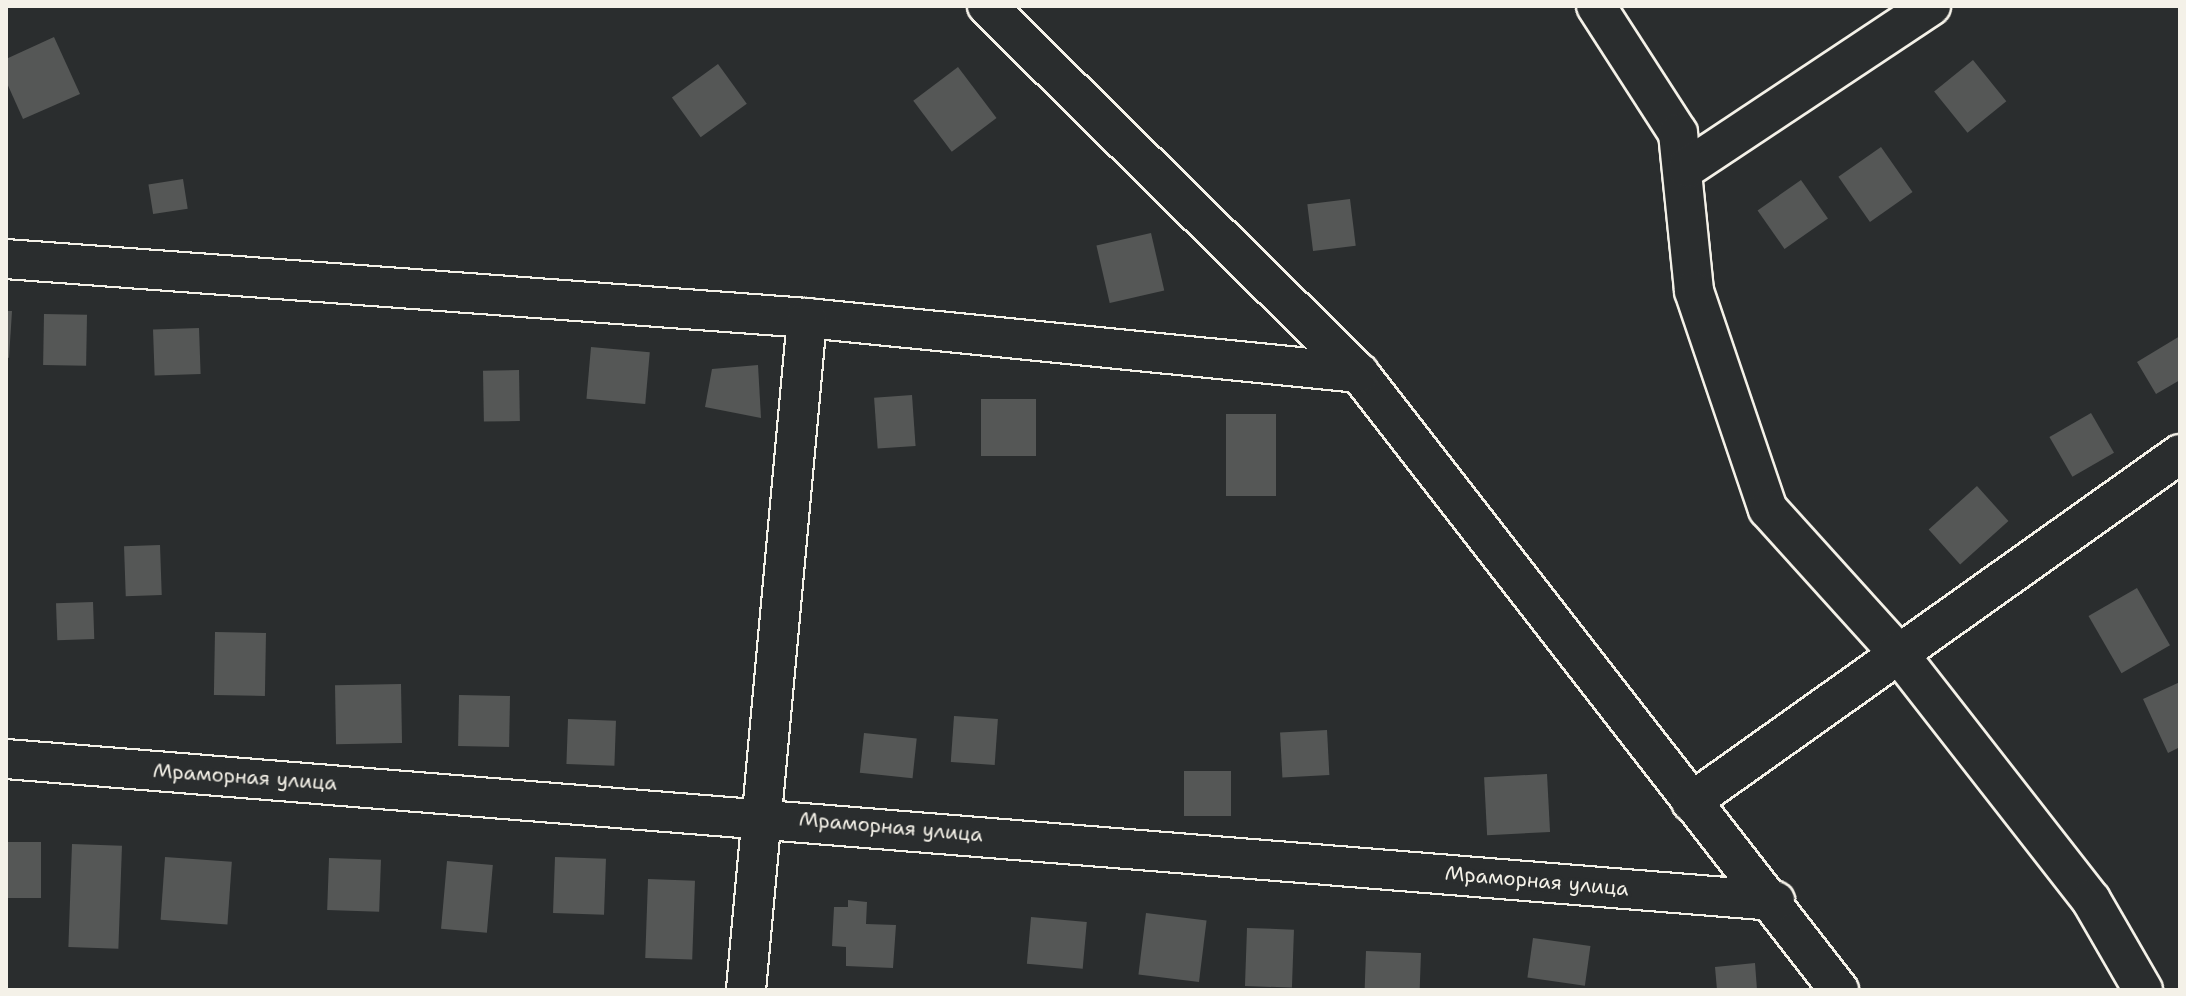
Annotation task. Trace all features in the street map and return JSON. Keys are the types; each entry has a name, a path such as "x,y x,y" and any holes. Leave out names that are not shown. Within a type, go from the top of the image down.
{"street":[{"path":"987,6 1359,373 1691,802 1775,901 1839,990"},
{"path":"1596,6 1678,133 1687,168 1694,291 1768,509 1898,653 2091,900 2143,990"},
{"path":"1687,168 1931,6"},
{"path":"6,259 807,318 1359,373"},
{"path":"746,990 807,318"},
{"path":"1691,802 2180,454"},
{"name":"Мраморная улица","path":"6,759 764,816 1775,901"}],"building":[{"path":"54,37 80,94 23,119 6,81 6,59"},
{"path":"1973,60 2006,101 1967,133 1934,91"},
{"path":"718,64 747,104 701,137 672,98"},
{"path":"958,67 997,118 952,152 913,101"},
{"path":"1881,147 1913,192 1870,222 1838,177"},
{"path":"183,179 188,209 153,214 148,184"},
{"path":"1801,180 1828,219 1785,249 1758,210"},
{"path":"1350,199 1356,246 1313,251 1307,204"},
{"path":"1151,233 1164,290 1110,303 1096,246"},
{"path":"6,311 12,311 9,358 6,357"},
{"path":"44,314 87,315 86,366 43,365"},
{"path":"199,328 201,374 155,376 153,330"},
{"path":"2180,336 2180,380 2156,394 2137,362"},
{"path":"591,347 650,352 645,404 586,399"},
{"path":"758,365 761,418 705,407 712,369"},
{"path":"519,370 520,421 484,422 483,371"},
{"path":"912,395 916,446 878,449 874,398"},
{"path":"981,399 1036,399 1036,456 981,456"},
{"path":"2091,413 2114,453 2072,477 2049,437"},
{"path":"1226,414 1276,414 1276,496 1226,496"},
{"path":"1977,486 2008,521 1960,564 1929,529"},
{"path":"160,545 162,595 126,596 124,546"},
{"path":"2137,588 2170,645 2122,673 2089,616"},
{"path":"93,602 94,639 57,640 56,603"},
{"path":"215,632 266,633 265,696 214,695"},
{"path":"2180,682 2180,747 2168,753 2143,699"},
{"path":"401,684 402,743 336,744 335,685"},
{"path":"459,695 510,696 509,747 458,746"},
{"path":"954,716 998,719 995,765 951,762"},
{"path":"568,719 616,721 614,766 566,764"},
{"path":"1327,730 1329,775 1282,777 1280,732"},
{"path":"864,733 917,739 913,778 860,773"},
{"path":"1184,771 1231,771 1231,816 1184,816"},
{"path":"1547,774 1550,832 1487,835 1484,777"},
{"path":"6,842 41,842 41,898 6,898"},
{"path":"72,844 122,846 118,949 68,947"},
{"path":"165,857 232,862 227,925 161,920"},
{"path":"555,857 606,859 604,915 553,913"},
{"path":"329,858 381,860 379,912 327,910"},
{"path":"447,861 493,865 487,933 441,929"},
{"path":"648,879 695,881 692,960 645,958"},
{"path":"848,900 867,902 866,924 896,925 893,968 846,966 846,947 832,946 834,907 848,907"},
{"path":"1146,913 1207,920 1199,982 1138,975"},
{"path":"1031,917 1087,922 1083,969 1027,964"},
{"path":"1247,928 1294,930 1292,988 1245,986"},
{"path":"1533,938 1590,946 1585,986 1527,978"},
{"path":"1366,951 1421,953 1420,990 1365,990"},
{"path":"1755,963 1757,990 1717,990 1715,967"}]}
